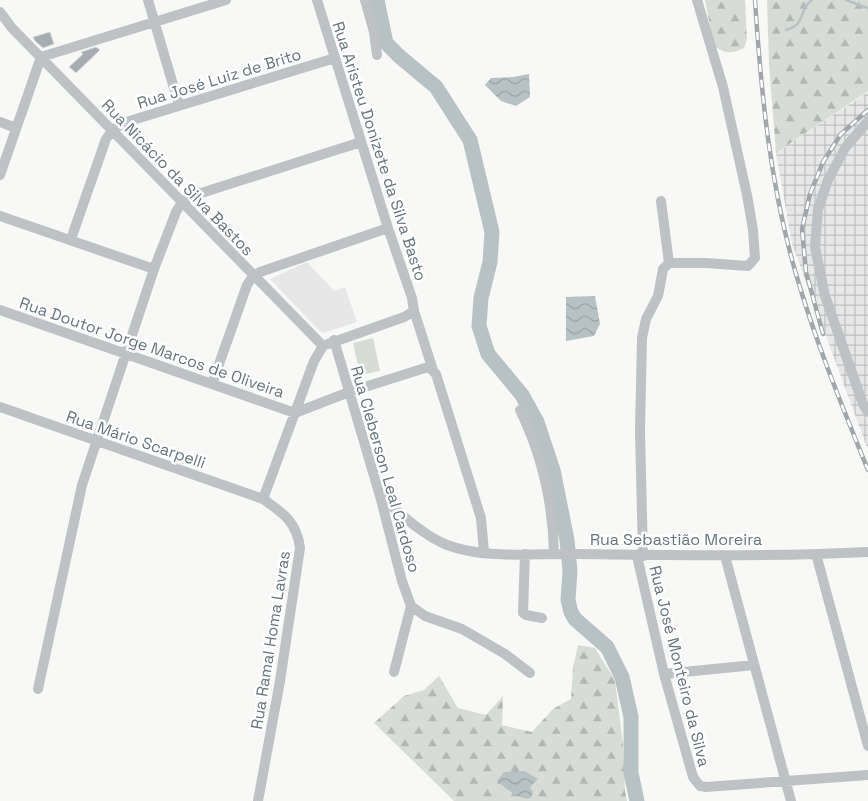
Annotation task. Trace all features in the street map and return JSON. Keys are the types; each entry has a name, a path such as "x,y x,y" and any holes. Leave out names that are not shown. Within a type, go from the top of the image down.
{"street":[{"path":"148,0 156,21 179,105"},
{"path":"0,175 41,57 226,0"},
{"name":"Rua Aristeu Donizete da Silva Basto","path":"317,0 388,228 412,298 429,369 436,374 481,518 484,552"},
{"path":"365,0 374,32 377,55"},
{"path":"661,201 669,263 721,263 744,267 748,266 755,258 753,230 747,195 723,87 698,0"},
{"name":"Rua Nicácio da Silva Bastos","path":"0,12 12,28 323,346"},
{"path":"0,25 12,28"},
{"name":"Rua José Luiz de Brito","path":"113,130 123,123 335,58"},
{"path":"868,121 845,148 828,180 818,209 815,247 825,296 862,404 868,412"},
{"path":"0,122 16,128"},
{"path":"71,239 106,139 113,130"},
{"path":"38,689 82,485 127,355 154,269 176,212 182,202 192,196 361,142"},
{"path":"0,216 154,269"},
{"path":"212,384 247,285 253,276 388,228"},
{"name":"Rua José Monteiro da Silva","path":"669,263 664,269 658,296 646,319 642,338 640,431 640,556 664,674 693,777 700,786 786,782"},
{"name":"Rua Doutor Jorge Marcos de Oliveira","path":"0,310 295,412"},
{"path":"263,499 314,361 323,346 334,340 404,317 414,311"},
{"name":"Rua Cleberson Leal Cardoso","path":"334,340 411,606"},
{"path":"295,412 349,392 429,369"},
{"name":"Rua Mário Scarpelli","path":"0,407 263,499"},
{"path":"520,410 533,440 546,482 559,554"},
{"name":"Rua Sebastião Moreira","path":"380,496 404,517 439,541 464,550 525,554 640,556 868,552"},
{"name":"Rua Ramal Homa Lavras","path":"258,801 280,681 300,548 299,537 293,524 263,499"},
{"path":"525,554 523,613 542,618"},
{"path":"816,554 868,746"},
{"path":"725,556 791,801"},
{"path":"394,672 411,606 425,616 462,628 505,654 530,673"},
{"path":"664,674 754,665"},
{"path":"786,782 868,775"}],"shaded area":[{"path":"868,92 868,450 792,244 776,153"},
{"path":"307,262 334,291 345,287 357,322 323,333 270,279"}],"green space":[{"path":"705,0 745,0 747,39 744,48 729,52 722,51 714,46"},
{"path":"767,0 868,0 868,91 776,153 769,64"},
{"path":"373,338 380,371 360,375 353,343"},
{"path":"578,645 595,648 615,680 623,744 627,801 454,801 374,723 404,696 424,690 439,676 458,708 486,715 503,696 502,725 532,732 553,709 571,699 573,667"}],"water":[{"path":"529,74 530,97 516,106 501,101 485,85 491,78"},
{"path":"595,296 600,324 594,336 566,341 566,297"},
{"path":"525,771 538,779 530,787 533,792 531,798 517,796 497,781 504,772"}],"building":[{"path":"50,32 54,44 43,48 33,37"},
{"path":"96,47 100,50 76,73 69,67 83,54 81,52"}],"waterway":[{"path":"377,0 386,43 436,87 470,140 492,232 490,262 481,298 479,326 488,354 522,395 537,422 553,470 567,540 570,571 568,600 571,612 575,619 607,647 622,677 631,717 631,773 637,801"},
{"path":"786,30 797,24 807,4 812,0"},
{"path":"846,0 868,8"}],"railway":[{"path":"755,0 764,104 779,207 803,299 820,348 868,470"},
{"path":"823,334 806,272 802,229 810,194 823,162 841,134 868,110"}]}
